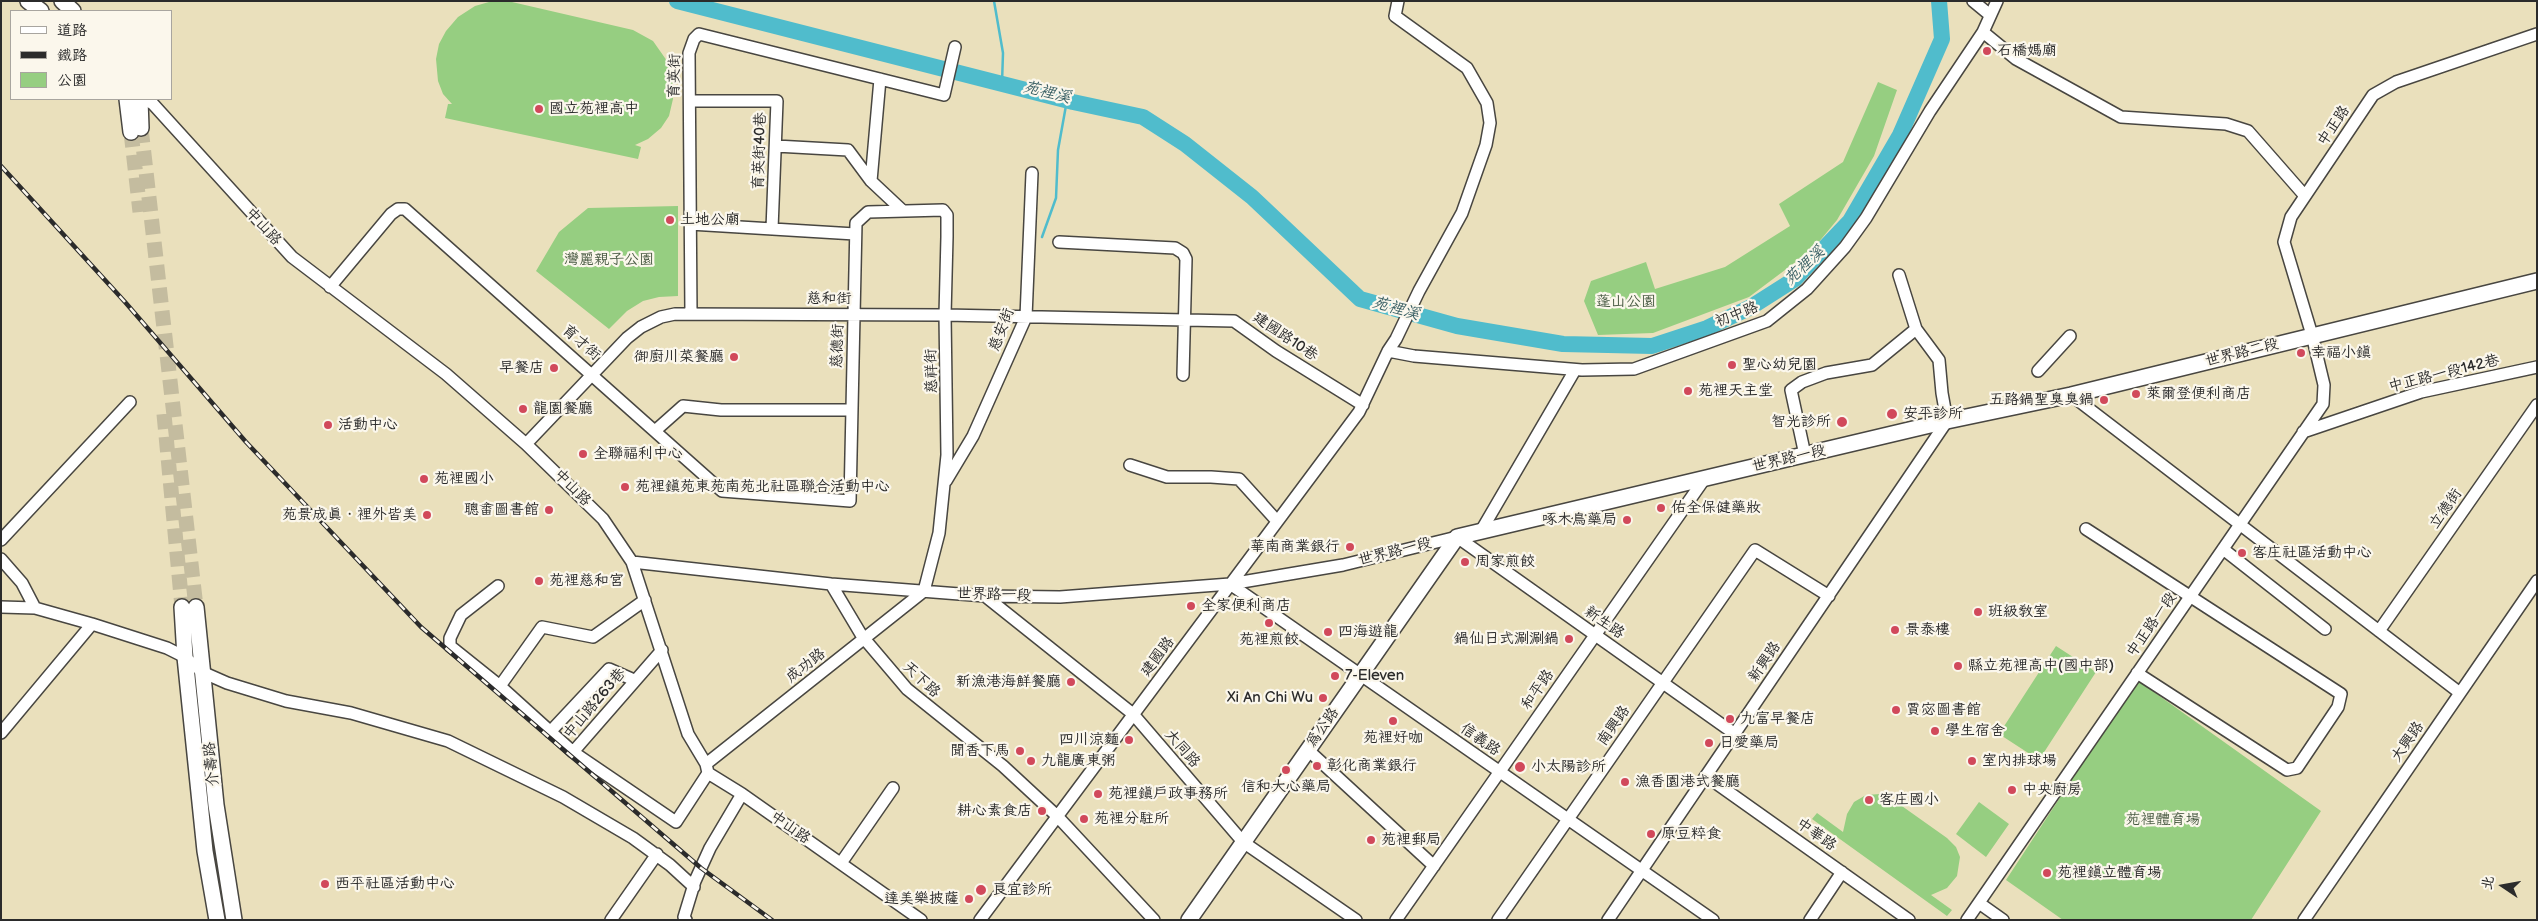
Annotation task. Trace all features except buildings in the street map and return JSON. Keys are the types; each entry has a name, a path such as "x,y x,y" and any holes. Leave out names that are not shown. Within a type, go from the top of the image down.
{"main road":[{"path":"28,1 40,10"},
{"path":"62,1 72,10"},
{"path":"127,100 136,130 140,100"},
{"name":"世界路二段","path":"1947,421 2071,395 2537,281"},
{"name":"世界路一段","path":"1457,536 1805,456 1947,421"},
{"name":"為公路","path":"1189,920 1457,536"},
{"name":"介壽路","path":"217,920 205,851 185,657 189,607 202,672 216,805 234,920"}],"street":[{"name":"建國路","path":"980,920 1361,408 1419,291 1462,213 1486,144 1490,123 1487,103 1467,68 1395,16 1398,1"},
{"path":"1973,1 1990,15"},
{"name":"初中路","path":"1388,351 1414,356 1575,370 1634,369 1767,321 1807,289 1845,247 1866,218 1930,111 1983,32 1997,1"},
{"path":"1983,32 2016,59 2121,117 2226,124 2248,131 2305,196"},
{"name":"育英街","path":"691,314 689,53 694,39 699,34 944,95 955,47"},
{"name":"中正路","path":"2312,336 2284,242 2291,217 2373,95 2396,82 2537,34"},
{"path":"871,181 880,79"},
{"name":"中山路","path":"147,100 153,104 292,257 330,288 446,374 526,444 603,519 632,562 688,734 707,769 921,920"},
{"name":"育英街40巷","path":"690,101 777,101 772,229"},
{"path":"776,146 848,150 871,181 903,211"},
{"name":"慈安街","path":"945,483 973,436 1026,317 1032,173"},
{"name":"育才街","path":"330,288 391,214 405,209 592,373 722,491 850,501"},
{"name":"慈德街","path":"850,501 856,223 868,212 943,210"},
{"name":"慈祥街","path":"924,591 939,533 945,483 947,215 943,210"},
{"path":"690,224 855,234"},
{"path":"1059,242 1175,248 1183,253 1186,259 1183,375"},
{"path":"1899,274 1916,329 1939,360 1947,421"},
{"name":"慈和街","path":"526,444 592,373 641,327 661,317 691,314 853,314 1183,321"},
{"name":"建國路10巷","path":"1183,321 1234,322 1361,408"},
{"path":"1805,456 1791,390 1802,382 1826,373 1872,365 1916,329"},
{"path":"2038,371 2070,336"},
{"name":"中正路一段","path":"1967,920 2322,404 2324,385 2312,336"},
{"name":"中正路一段142巷","path":"2303,432 2422,392 2537,367"},
{"path":"1481,531 1575,370"},
{"path":"2071,395 2460,693"},
{"path":"1,540 130,402"},
{"name":"立德街","path":"2379,631 2537,405"},
{"path":"656,430 683,406 721,410 851,410"},
{"name":"新興路","path":"1608,920 1947,421"},
{"path":"1130,465 1167,477 1211,476 1239,479 1277,521"},
{"name":"和平路","path":"1396,920 1705,478"},
{"path":"2086,528 2341,694 2338,707 2297,768 2287,770 2137,672"},
{"name":"新生路","path":"1457,536 1735,734"},
{"name":"世界路一段","path":"831,584 985,596 1060,597 1124,594 1230,584 1343,565 1457,536"},
{"path":"2222,549 2325,629"},
{"name":"南興路","path":"1498,920 1755,550 1829,596"},
{"path":"1,559 22,582 35,608"},
{"path":"632,562 831,584"},
{"name":"大興路","path":"2304,920 2537,581"},
{"name":"天下路","path":"831,584 864,639 907,689 1003,766 1058,816 1154,920"},
{"name":"信義路","path":"1230,584 1713,920"},
{"path":"498,586 461,615 450,638 450,646 500,686 573,752"},
{"name":"成功路","path":"676,822 707,769 924,591"},
{"name":"大同路","path":"985,596 1133,714 1243,842 1356,920"},
{"path":"500,686 542,627 593,638 645,600"},
{"path":"1,607 35,608 92,624 167,648 185,657 202,672 227,683 286,701 350,714 448,741 563,797 657,854 694,887"},
{"path":"1,733 92,624"},
{"name":"中山路263巷","path":"662,650 573,752 676,822"},
{"path":"550,732 609,669 634,680"},
{"path":"1308,750 1434,866"},
{"name":"中華路","path":"1706,776 1909,920"},
{"path":"841,863 893,788"},
{"path":"684,919 694,887 710,848 742,794"},
{"path":"611,920 657,854"},
{"path":"1810,920 1842,872"},
{"path":"1979,903 2003,920"}],"green space":[{"path":"489,2 512,2 633,30 653,41 672,68 673,99 669,116 661,128 648,139 635,145 641,147 638,159 445,118 448,104 452,104 443,94 438,81 436,59 439,44 446,31 458,17 475,6"},
{"name":"蓬山公園","path":"1878,82 1897,90 1874,156 1837,220 1813,249 1749,297 1653,333 1598,335 1584,301 1591,281 1646,262 1655,289 1725,267 1790,226 1779,204 1843,162"},
{"name":"灣麗親子公園","path":"678,206 678,296 659,297 643,301 627,311 609,329 536,271 559,232 588,208"},
{"path":"2056,646 2096,672 2039,760 1999,734"},
{"name":"苑裡體育場","path":"2137,680 2321,811 2251,920 2063,920 2006,880"},
{"path":"1880,794 1892,799 1947,838 1956,847 1960,857 1957,876 1947,888 1931,895 1952,910 1947,916 1812,819 1817,813 1843,832 1847,814 1854,802 1866,795"},
{"path":"1979,802 2009,824 1986,857 1956,834"}],"waterway":[{"name":"苑裡溪","path":"677,1 1073,102 1143,117 1185,144 1252,197 1360,299 1457,326 1563,344 1652,346 1707,328 1751,307 1795,279 1850,221 1900,135 1942,39 1939,1"},
{"path":"994,1 1003,53 1002,83"},
{"path":"1042,237 1056,198 1058,150 1067,100"}],"tunnel":[{"path":"141,128 196,607"},
{"path":"131,132 140,212"},
{"path":"164,414 182,607"}],"railway":[{"path":"1,166 125,302 246,442 421,627 701,868 772,920"}],"place":[{"name":"石橋媽廟","path":"1987,51"},
{"name":"國立苑裡高中","path":"539,109"},
{"name":"土地公廟","path":"670,220"},
{"name":"幸福小鎮","path":"2301,353"},
{"name":"御廚川菜餐廳","path":"734,357"},
{"name":"聖心幼兒園","path":"1732,365"},
{"name":"早餐店","path":"554,368"},
{"name":"苑裡天主堂","path":"1688,391"},
{"name":"萊爾登便利商店","path":"2136,394"},
{"name":"五路鍋聖臭臭鍋","path":"2104,400"},
{"name":"龍園餐廳","path":"523,409"},
{"name":"安平診所","path":"1892,414"},
{"name":"智光診所","path":"1842,422"},
{"name":"活動中心","path":"328,425"},
{"name":"全聯福利中心","path":"583,454"},
{"name":"苑裡國小","path":"424,479"},
{"name":"苑裡鎮苑東苑南苑北社區聯合活動中心","path":"625,487"},
{"name":"佑全保健藥妝","path":"1661,508"},
{"name":"聰畬圖書館","path":"549,510"},
{"name":"苑景成真．裡外皆美","path":"427,515"},
{"name":"啄木鳥藥局","path":"1627,520"},
{"name":"華南商業銀行","path":"1350,547"},
{"name":"客庄社區活動中心","path":"2242,553"},
{"name":"周家煎餃","path":"1465,562"},
{"name":"苑裡慈和宮","path":"539,581"},
{"name":"全家便利商店","path":"1191,606"},
{"name":"班級教室","path":"1978,612"},
{"name":"苑裡煎餃","path":"1269,623"},
{"name":"景泰樓","path":"1895,630"},
{"name":"四海遊龍","path":"1328,632"},
{"name":"鍋仙日式涮涮鍋","path":"1569,639"},
{"name":"縣立苑裡高中(國中部)","path":"1958,666"},
{"name":"7-Eleven","path":"1335,676"},
{"name":"新漁港海鮮餐廳","path":"1071,682"},
{"name":"Xi An Chi Wu","path":"1323,698"},
{"name":"賈宓圖書館","path":"1896,710"},
{"name":"九富早餐店","path":"1730,719"},
{"name":"苑裡好咖","path":"1393,721"},
{"name":"學生宿舍","path":"1935,731"},
{"name":"四川涼麵","path":"1129,740"},
{"name":"日愛藥局","path":"1709,743"},
{"name":"聞香下馬","path":"1020,751"},
{"name":"九龍廣東粥","path":"1031,761"},
{"name":"室內排球場","path":"1972,761"},
{"name":"彰化商業銀行","path":"1317,766"},
{"name":"小太陽診所","path":"1520,767"},
{"name":"信和大心藥局","path":"1286,770"},
{"name":"漁香園港式餐廳","path":"1625,782"},
{"name":"中央廚房","path":"2012,790"},
{"name":"苑裡鎮戶政事務所","path":"1098,794"},
{"name":"客庄國小","path":"1869,800"},
{"name":"耕心素食店","path":"1042,811"},
{"name":"苑裡分駐所","path":"1084,819"},
{"name":"原豆粹食","path":"1651,834"},
{"name":"苑裡郵局","path":"1371,840"},
{"name":"苑裡鎮立體育場","path":"2047,873"},
{"name":"西平社區活動中心","path":"325,884"},
{"name":"良宜診所","path":"981,890"},
{"name":"達美樂披薩","path":"969,899"}]}
